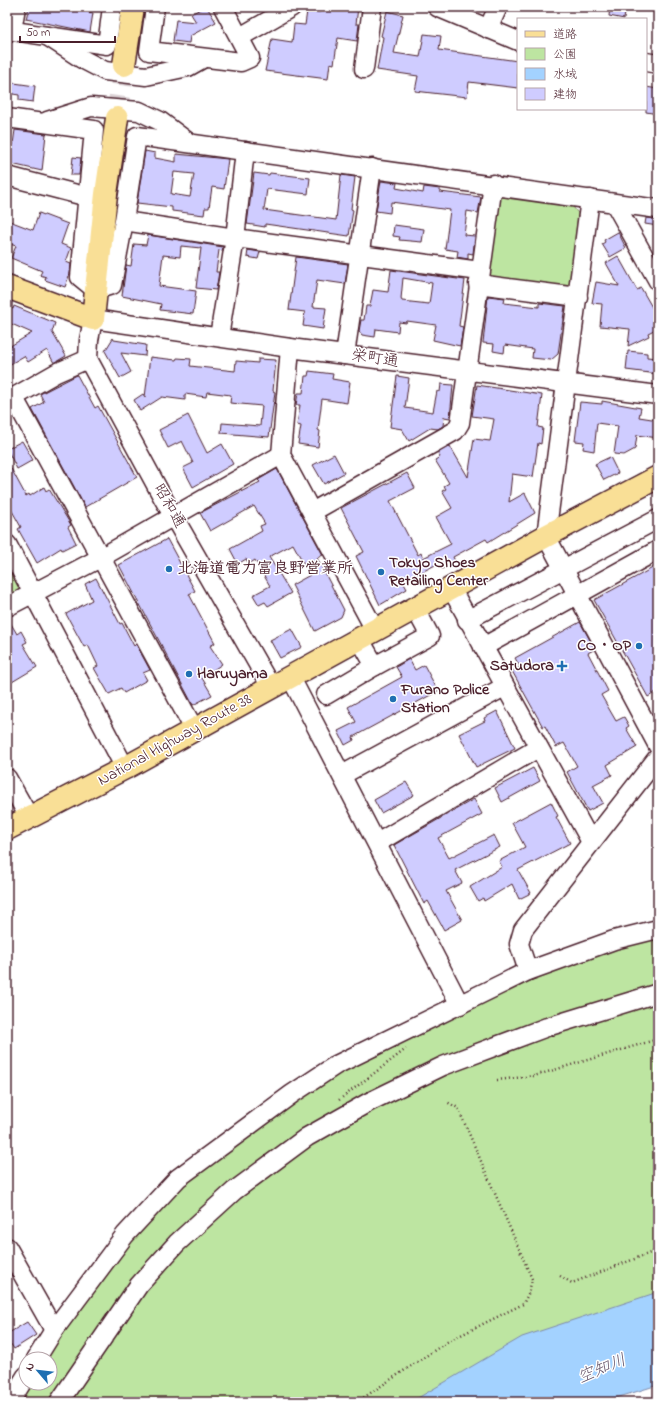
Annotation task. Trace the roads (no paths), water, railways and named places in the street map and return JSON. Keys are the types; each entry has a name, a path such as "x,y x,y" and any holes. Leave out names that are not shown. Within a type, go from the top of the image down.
{"main road":[{"path":"124,65 133,7"},
{"path":"7,287 93,319 106,194 117,118"},
{"name":"National Highway Route 38","path":"7,829 125,768 546,536 658,477"}],"street":[{"path":"16,7 10,31 108,45 112,7"},
{"path":"155,7 149,50 242,62 250,58 223,7"},
{"path":"240,37 292,7"},
{"path":"364,69 372,7"},
{"path":"437,7 517,41"},
{"path":"488,29 498,7"},
{"path":"47,36 82,59 105,71 112,72 146,76 188,67 204,58"},
{"path":"647,62 658,64"},
{"path":"43,123 90,106 139,111 160,121 190,143"},
{"path":"7,118 94,130 80,277 96,290 112,284 124,221 137,136 493,184 615,204 658,209"},
{"path":"219,337 235,238 245,151"},
{"path":"345,355 372,168"},
{"path":"7,176 88,197"},
{"path":"312,512 455,431 460,423 493,184"},
{"path":"590,199 546,536 658,746"},
{"path":"615,204 654,262 658,281"},
{"path":"124,221 235,238 359,254 578,297"},
{"path":"93,319 89,340 88,358 56,373 10,399 102,557 194,729"},
{"name":"栄町通","path":"93,319 290,348 658,395"},
{"path":"290,348 281,455 312,512 367,634 375,666"},
{"name":"昭和通","path":"88,358 271,687"},
{"path":"7,608 102,557 281,455"},
{"path":"468,620 658,519"},
{"path":"7,544 125,768"},
{"path":"483,647 578,596 658,550"},
{"path":"451,588 504,687 591,842"},
{"path":"326,695 430,636 415,608"},
{"path":"290,676 342,774 460,1005"},
{"path":"342,774 504,687"},
{"path":"377,843 538,748"},
{"path":"528,970 519,944 523,930 658,757"},
{"path":"7,778 29,817"},
{"path":"41,1351 54,1330 125,1235 178,1178 292,1094 336,1065 460,1005 528,970 614,940 658,929"},
{"path":"59,1402 139,1285 177,1243 234,1191 307,1137 369,1102 443,1066 547,1027 658,993"},
{"path":"7,1247 54,1330"},
{"path":"10,1402 18,1389"}],"water":[{"name":"空知川","path":"658,1292 658,1385 603,1402 411,1402 522,1337"}],"tunnel":[{"path":"117,118 124,65"}],"place":[{"name":"北海道電力富良野営業所","path":"169,569"},
{"name":"Tokyo Shoes Retailing Center","path":"381,572"},
{"name":"CO・OP","path":"639,646"},
{"name":"Satudora","path":"562,666"},
{"name":"Haruyama","path":"189,674"},
{"name":"Furano Police Station","path":"393,699"}]}
